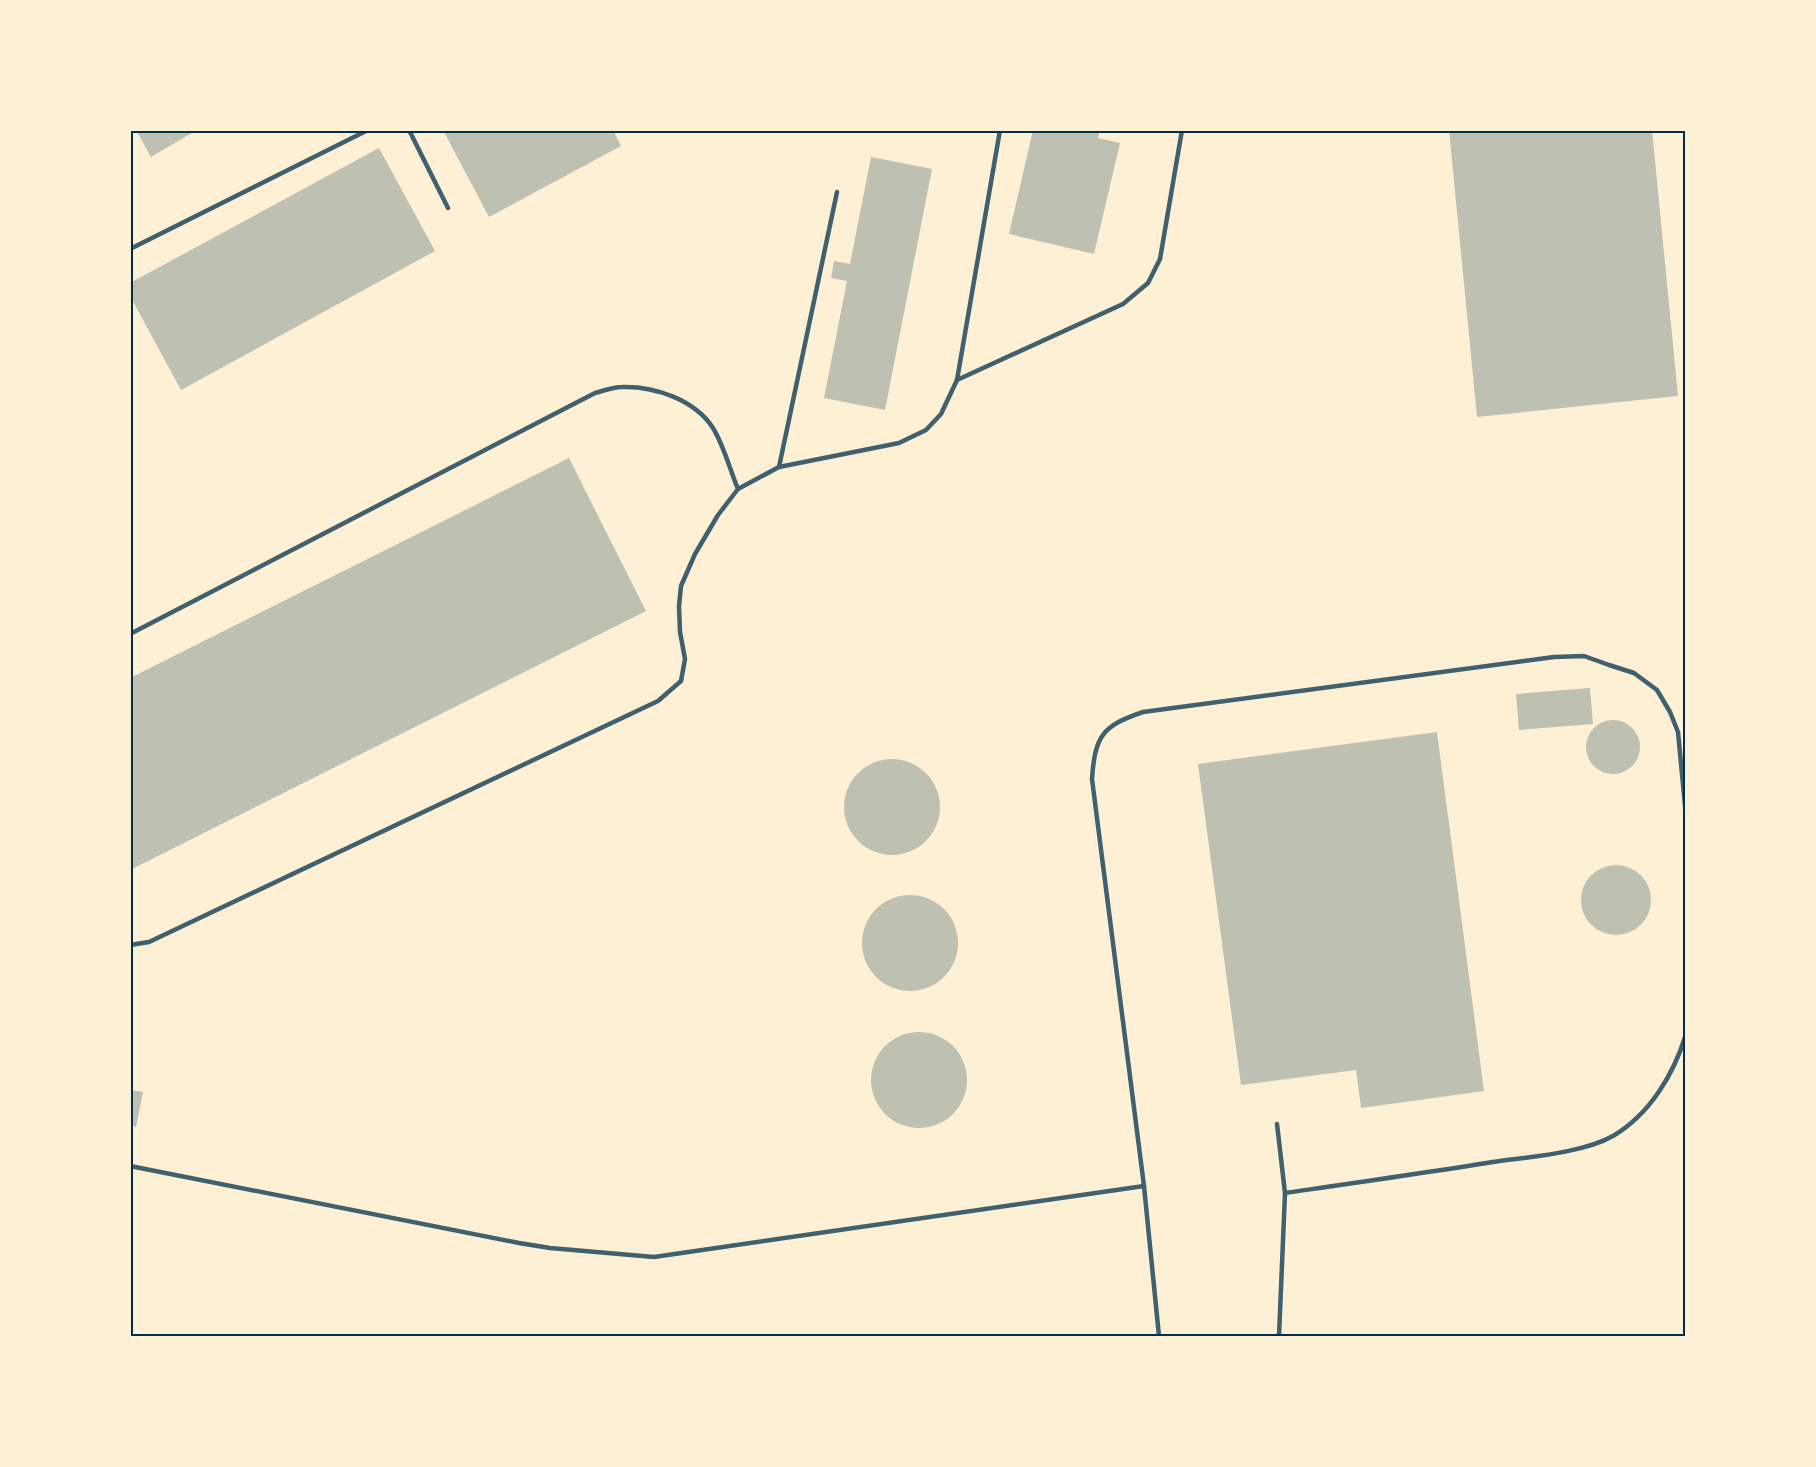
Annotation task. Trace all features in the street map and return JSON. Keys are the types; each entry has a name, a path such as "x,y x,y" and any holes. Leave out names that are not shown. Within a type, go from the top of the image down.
{"lane":[{"path":"130,249 368,130"},
{"path":"409,130 448,208"},
{"path":"130,945 149,942 658,701 681,681 685,659 680,632 681,586 695,554 718,515 738,489 779,467 899,443 926,430 941,414 957,380 1000,130"},
{"path":"957,380 1009,354 1123,304 1148,283 1160,259 1182,130"},
{"path":"779,467 837,192"},
{"path":"130,634 595,393 622,387 650,390 676,397 698,410 713,428 738,489"},
{"path":"1159,1336 1144,1186 1092,779 1094,753 1104,733 1119,721 1143,712 1554,657 1584,656 1634,673 1657,690 1678,732 1686,816"},
{"path":"1285,1193 1532,1156 1578,1148 1611,1137 1634,1122 1653,1099 1671,1072 1686,1034"},
{"path":"1277,1124 1285,1193 1279,1336"},
{"path":"130,1166 519,1243 654,1257 1144,1186"}],"building":[{"path":"136,130 197,130 151,157"},
{"path":"443,130 613,130 621,146 489,217"},
{"path":"1033,130 1100,130 1098,138 1120,143 1094,254 1009,234"},
{"path":"1449,130 1652,130 1678,396 1477,417"},
{"path":"379,148 435,251 181,390 130,296 130,283"},
{"path":"871,157 932,169 885,410 824,398 847,281 831,278 834,261 850,264"},
{"path":"569,458 646,611 130,870 130,678"},
{"path":"1590,688 1593,724 1519,730 1516,694"},
{"path":"1613,720 1623,722 1632,728 1638,737 1640,747 1638,757 1632,766 1623,772 1613,774 1603,772 1594,766 1588,757 1586,747 1588,737 1594,728 1603,722"},
{"path":"1437,732 1484,1091 1361,1108 1356,1070 1241,1085 1198,764"},
{"path":"892,759 910,762 926,773 937,789 940,807 937,825 926,841 910,852 892,855 874,852 858,841 847,825 844,807 847,789 858,773 874,762"},
{"path":"1616,865 1629,868 1641,875 1648,887 1651,900 1648,913 1641,925 1629,932 1616,935 1603,932 1591,925 1584,913 1581,900 1584,887 1591,875 1603,868"},
{"path":"910,895 928,899 944,909 954,925 958,943 954,961 944,977 928,987 910,991 892,987 876,977 866,961 862,943 866,925 876,909 892,899"},
{"path":"919,1032 937,1035 953,1046 964,1062 967,1080 964,1098 953,1114 937,1125 919,1128 901,1125 885,1114 874,1098 871,1080 874,1062 885,1046 901,1035"},
{"path":"130,1090 143,1092 136,1127 130,1125"}]}
